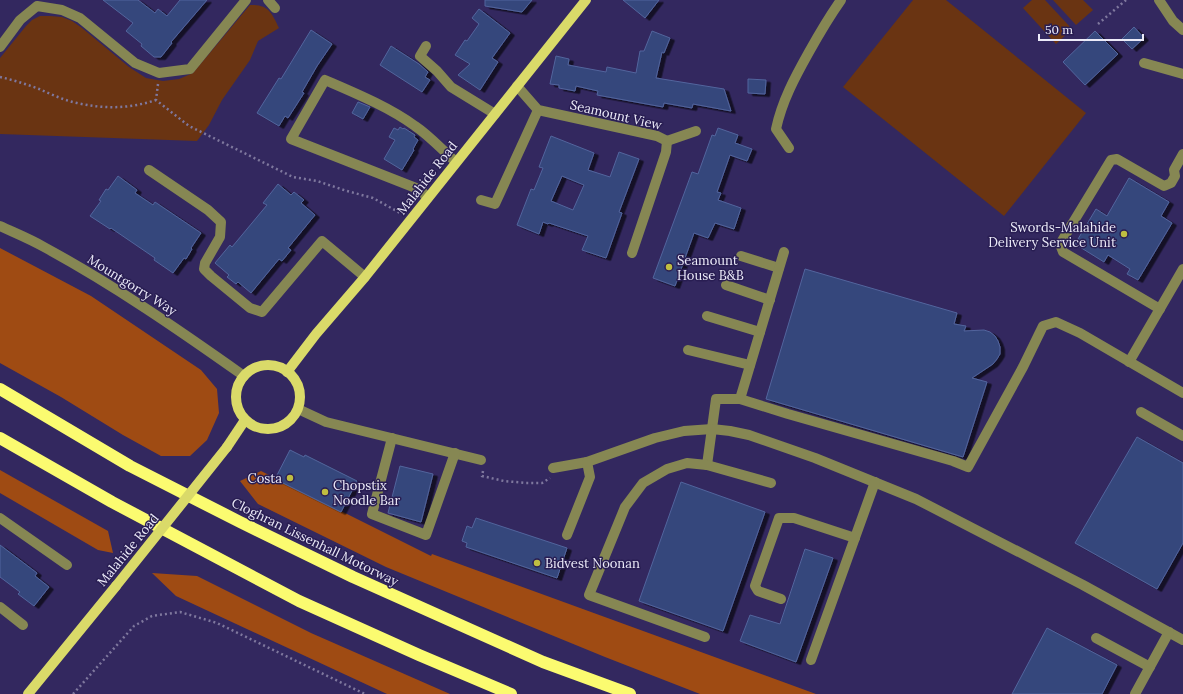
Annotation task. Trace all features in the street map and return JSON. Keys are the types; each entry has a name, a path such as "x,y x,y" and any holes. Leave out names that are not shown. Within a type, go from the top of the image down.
{"highway":[{"name":"Cloghran Lissenhall Motorway","path":"0,389 130,466 353,577 543,662 630,694"},
{"path":"0,438 112,502 299,600 419,655 511,694"}],"main road":[{"name":"Malahide Road","path":"287,372 316,334 365,277 586,0"},
{"path":"260,366 274,367 287,372 294,379 298,388 300,399 298,409 293,417 287,423 270,429 261,429 245,420 236,403 236,393 244,376 260,366"},
{"name":"Malahide Road","path":"28,694 227,448 245,420"}],"street":[{"path":"0,47 20,20 36,3 62,10 80,18 135,63 159,73 190,69 246,0"},
{"path":"789,148 776,128 780,110 798,72 828,18 841,0"},
{"path":"1159,0 1173,21 1183,30"},
{"path":"426,46 420,56 452,87 495,114"},
{"path":"1144,62 1183,74"},
{"path":"427,198 421,190 290,140 325,80 373,102 415,125 456,162"},
{"path":"481,200 495,204 538,110 517,86"},
{"name":"Seamount View","path":"538,110 657,136 667,141 666,152 632,253"},
{"path":"667,141 696,131"},
{"path":"1160,309 1063,252 1060,244 1111,160 1117,159 1164,186 1179,177 1174,170 1183,154"},
{"path":"149,170 208,210 221,222 220,236 205,263 204,269 210,276 250,308 262,312 322,241 365,277"},
{"name":"Mountgorry Way","path":"0,226 43,246 118,290 244,376"},
{"path":"740,399 784,252"},
{"path":"741,256 779,268"},
{"path":"1129,362 1183,269"},
{"path":"726,285 770,300"},
{"path":"707,316 760,332"},
{"path":"708,465 716,399 740,399 968,467 1023,367 1043,326 1056,322 1080,334 1183,393"},
{"path":"688,350 750,365"},
{"path":"298,409 326,422 481,460"},
{"path":"1141,412 1183,436"},
{"path":"553,468 587,462 670,434 699,429 730,431 749,435 815,458 916,499 1083,585 1183,640"},
{"path":"392,438 372,514 426,535 455,453"},
{"path":"567,535 590,477 587,462"},
{"path":"705,637 589,595 625,507 643,483 667,468 687,462 708,465 771,483"},
{"path":"811,660 875,482"},
{"path":"0,518 67,565"},
{"path":"781,599 758,591 755,586 779,518 794,518 855,538"},
{"path":"0,607 23,625"},
{"path":"1136,694 1169,632"},
{"path":"1096,638 1150,667"}],"path":[{"path":"1098,24 1126,0"},
{"path":"156,100 159,73"},
{"path":"0,77 38,89 65,100 92,105 116,108 132,107 156,100"},
{"path":"156,100 188,126 293,177 317,180 347,191 373,198 410,220"},
{"path":"481,460 486,461 482,476 504,481 542,483 554,475 553,468"},
{"path":"73,694 134,626 152,616 180,612 217,623 365,694"}],"shaded area":[{"path":"913,0 946,0 1086,113 1004,216 843,87"},
{"path":"1032,0 1045,0 1072,29 1056,44 1023,8"},
{"path":"1053,0 1083,0 1093,10 1076,25"},
{"path":"250,5 261,6 269,10 279,28 258,41 250,60 222,100 209,125 197,141 0,134 0,58 32,20 40,16 50,16 62,17 72,21 129,67 146,78 163,81 179,79 193,73"},
{"path":"0,248 91,296 201,370 217,389 219,413 207,440 190,456 161,456 0,363"},
{"path":"0,470 108,531 113,553 98,550 0,493"},
{"path":"261,471 431,556 432,554 816,694 700,694 605,657 386,567 258,504 240,481"},
{"path":"152,573 197,576 311,633 450,694 387,694 176,596"}],"building":[{"path":"103,0 138,0 155,13 158,9 167,16 180,0 207,0 171,42 172,43 161,57 154,57 141,46 142,44 126,31 133,23"},
{"path":"485,0 532,0 522,12 485,6"},
{"path":"623,0 659,0 645,18"},
{"path":"479,9 510,33 492,58 498,62 480,90 458,75 470,64 455,55 465,40 467,41 479,24 472,18"},
{"path":"1134,27 1144,38 1132,49 1122,39"},
{"path":"311,30 332,44 317,66 302,92 304,93 288,118 285,116 279,126 257,113 279,78 281,79"},
{"path":"652,31 670,38 664,53 662,52 656,78 724,89 731,111 693,104 692,108 664,103 663,107 597,95 598,91 576,86 575,91 559,88 559,85 550,84 556,56 569,59 568,65 606,72 607,67 636,73 640,51 644,51"},
{"path":"1095,31 1118,54 1085,85 1063,62"},
{"path":"391,46 419,64 428,72 425,77 430,80 422,92 380,65"},
{"path":"748,79 766,80 765,94 748,93"},
{"path":"358,102 370,107 363,119 352,113"},
{"path":"400,127 415,135 414,137 418,140 402,170 384,159 395,140 389,137 394,128 398,130"},
{"path":"718,128 738,135 735,143 752,149 747,161 730,155 717,192 721,193 718,200 741,208 734,229 715,223 708,238 694,233 675,286 653,278 692,172 698,174 712,135 715,136"},
{"path":"551,136 594,153 588,170 610,177 619,152 639,159 619,212 622,213 606,258 582,250 588,236 543,222 539,234 517,225 531,189 534,190 543,168 539,167","holes":["562,176 584,185 573,210 551,201"]},
{"path":"118,176 137,190 135,193 153,205 155,202 201,233 186,259 184,258 173,273 154,260 155,258 111,228 110,229 90,216 101,201 99,200 106,189 108,190"},
{"name":"Swords-Malahide Delivery Service Unit","path":"1129,178 1169,202 1161,216 1172,223 1138,280 1127,274 1130,269 1108,255 1104,262 1075,244 1096,209 1107,216"},
{"path":"278,184 291,195 294,192 304,200 301,203 315,215 288,248 291,250 282,261 279,259 251,293 238,282 236,284 227,277 229,275 215,263 230,245 232,247 267,205 263,203"},
{"path":"805,269 957,313 954,324 966,326 964,331 984,330 995,336 1000,347 1000,354 993,364 972,378 987,382 963,457 766,399"},
{"path":"1137,437 1183,463 1183,543 1157,589 1075,543"},
{"path":"290,450 304,457 305,455 357,481 341,512 275,479"},
{"path":"400,466 433,474 421,522 388,513"},
{"path":"681,482 765,512 723,631 639,601"},
{"name":"Bidvest Noonan","path":"476,518 567,548 557,578 466,547 467,543 462,541 467,526 472,528"},
{"path":"0,545 37,573 35,576 49,587 34,606 18,594 20,592 0,577"},
{"path":"805,549 833,558 796,662 740,641 750,615 780,624"},
{"path":"1047,628 1117,665 1102,694 1012,694"}],"place":[{"name":"Swords-Malahide Delivery Service Unit","path":"1124,234"},
{"name":"Seamount House B&B","path":"669,267"},
{"name":"Costa","path":"290,478"},
{"name":"Chopstix Noodle Bar","path":"325,492"},
{"name":"Bidvest Noonan","path":"537,563"}]}
